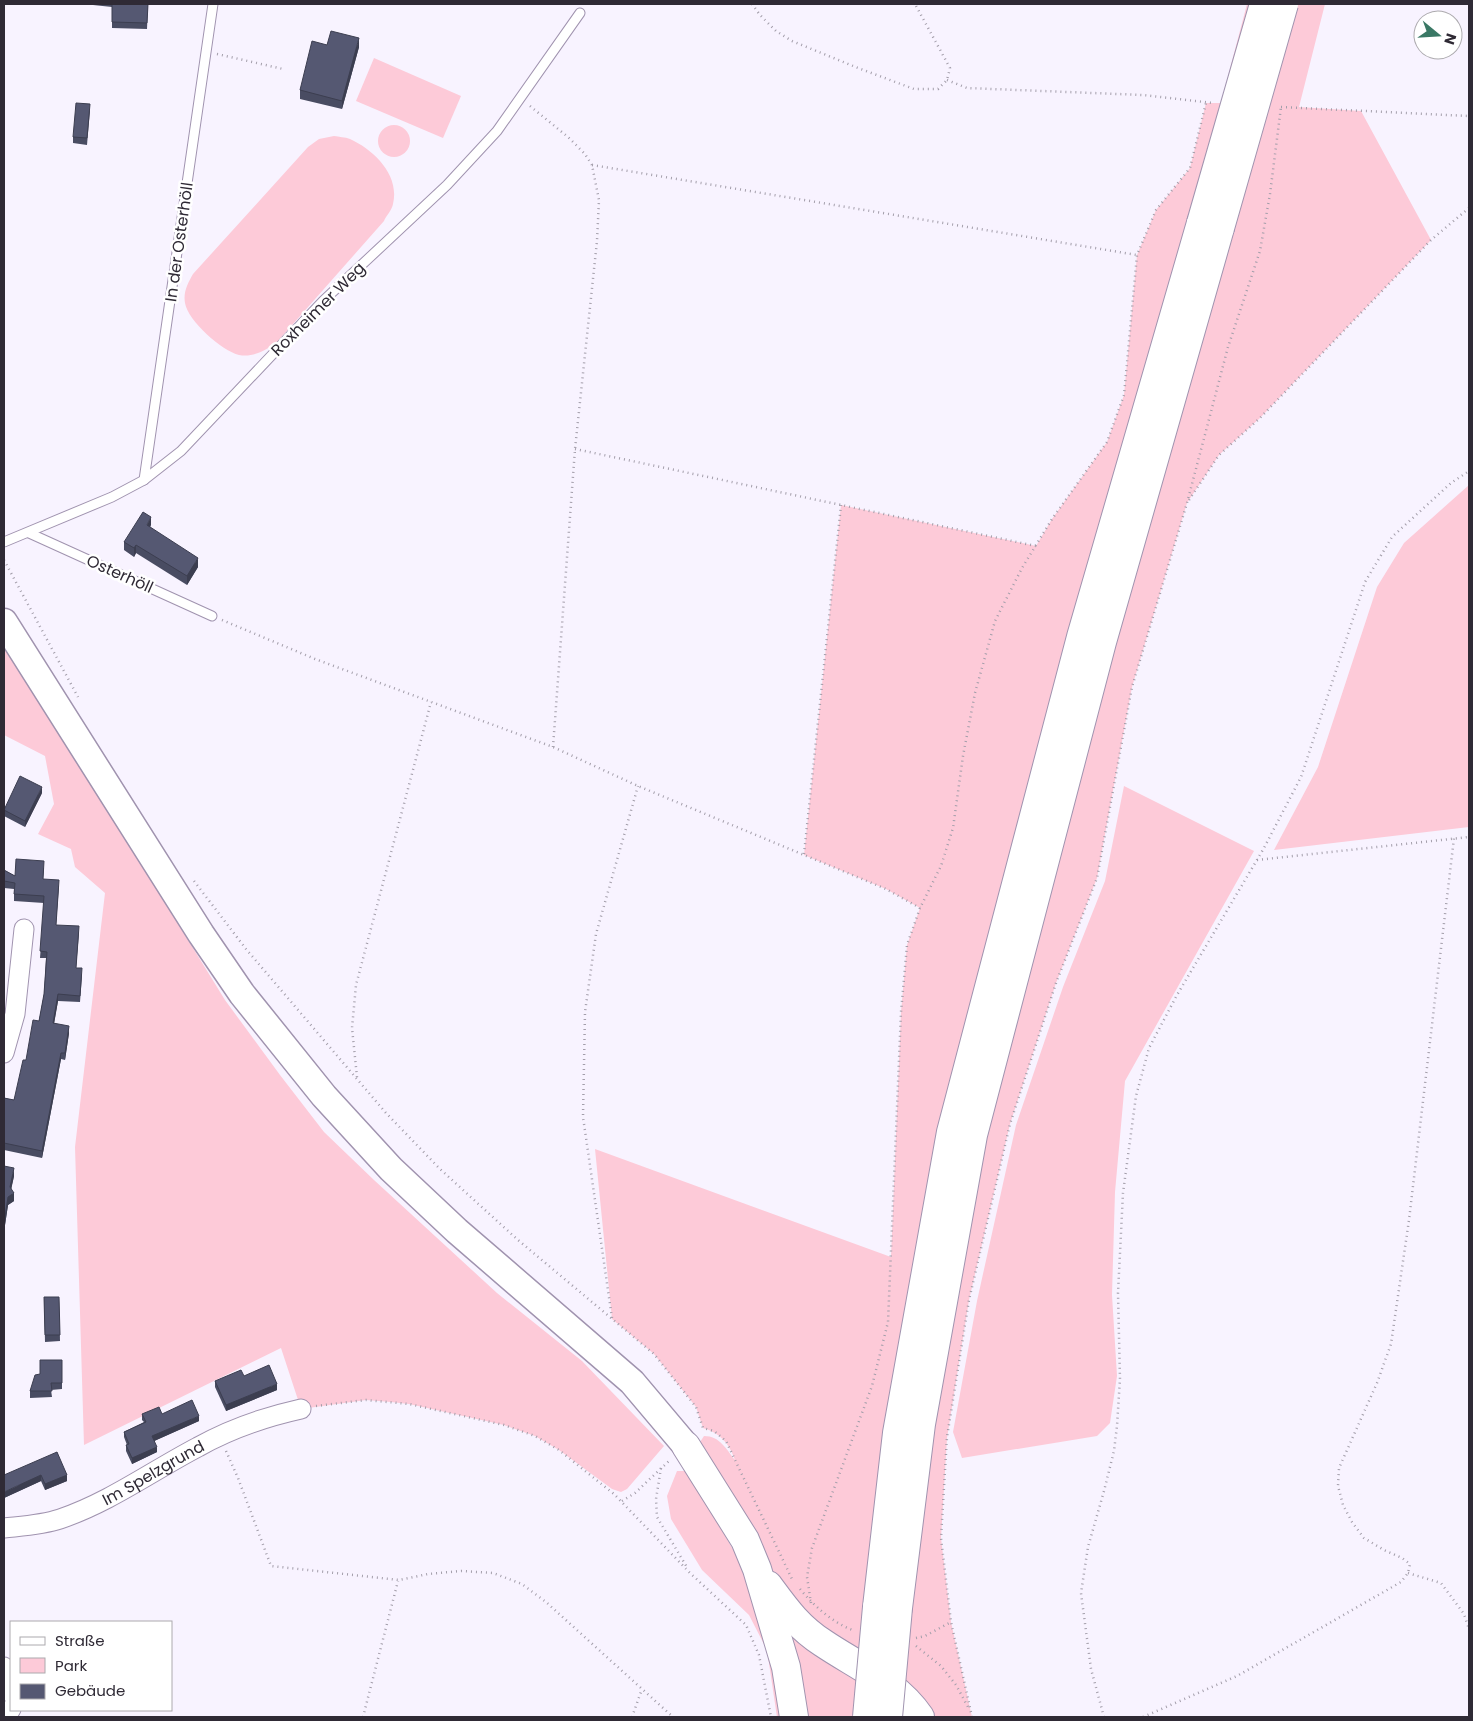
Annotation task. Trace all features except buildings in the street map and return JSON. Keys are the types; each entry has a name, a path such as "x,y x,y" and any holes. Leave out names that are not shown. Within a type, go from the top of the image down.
{"highway":[{"path":"867,1717 973,1135 1211,225 1264,4"},
{"path":"1211,225 1284,4"},
{"path":"686,1446 745,1540 757,1569 786,1667 794,1717"},
{"path":"757,1569 793,1619 822,1643 893,1687 920,1717"},
{"path":"887,1607 888,1717"}],"main road":[{"path":"4,622 201,934 242,994 324,1096 392,1169 456,1231 632,1382 686,1446"}],"street":[{"path":"4,1053 16,1014 24,929"},
{"name":"Im Spelzgrund","path":"4,1528 30,1525 79,1512 104,1501 198,1446 219,1436 256,1421 301,1409"},
{"path":"4,1667 10,1689"}],"lane":[{"name":"In der Osterhöll","path":"144,480 213,4"},
{"name":"Roxheimer Weg","path":"4,542 112,497 144,480 181,451 324,301 447,185 497,131 580,13"},
{"name":"Osterhöll","path":"29,533 212,616"}],"path":[{"path":"752,4 776,31 792,41 914,89 938,89 947,80 950,68 915,4"},
{"path":"206,52 283,68"},
{"path":"947,80 967,88 1143,95 1221,104"},
{"path":"521,99 568,137 592,165 599,200 598,232 575,449 554,747"},
{"path":"811,1603 807,1577 812,1548 872,1386 888,1322 900,1012 907,945 920,908 941,866 953,828 963,756 975,693 995,621 1022,568 1052,519 1107,442 1124,395 1137,256 1156,210 1190,168 1206,103"},
{"path":"972,1717 951,1622 941,1538 947,1438 969,1300 1010,1124 1056,984 1097,878 1132,688 1187,503 1228,347 1260,251 1270,194 1281,106 1469,116"},
{"path":"592,165 1137,256"},
{"path":"1187,503 1219,455 1260,418 1430,240 1469,208"},
{"path":"575,449 1036,546"},
{"path":"1104,1717 1092,1669 1080,1593 1088,1546 1114,1451 1120,1379 1118,1293 1123,1192 1136,1096 1149,1048 1177,995 1257,860 1301,777 1366,582 1392,537 1451,483 1469,471"},
{"path":"804,855 842,505"},
{"path":"4,560 79,699"},
{"path":"212,616 315,659 554,747 638,786 886,890 920,908"},
{"path":"357,1080 352,1028 356,985 431,702"},
{"path":"612,1319 582,1118 585,1012 596,934 638,786"},
{"path":"1257,860 1469,837"},
{"path":"1143,1717 1237,1676 1401,1582 1408,1573 1410,1564 1364,1538 1352,1522 1343,1505 1338,1486 1339,1468 1377,1383 1391,1344 1410,1210 1454,838"},
{"path":"192,878 246,949 357,1080 440,1169 518,1240 654,1354 696,1407 703,1428 714,1431 726,1441 792,1580"},
{"path":"301,1409 366,1400 408,1404 504,1425 535,1436 559,1450 584,1468 622,1501 690,1573 746,1625 759,1655 770,1717"},
{"path":"219,1436 238,1478 271,1566 399,1580 428,1574 461,1571 493,1574 522,1584 546,1602 673,1717"},
{"path":"622,1501 635,1493 686,1446"},
{"path":"661,1468 656,1499 657,1517 690,1573"},
{"path":"1408,1573 1442,1583 1464,1614 1469,1630"},
{"path":"363,1717 399,1580"},
{"path":"798,1588 811,1603 842,1626 858,1632"},
{"path":"909,1640 924,1636 951,1622"},
{"path":"915,1645 941,1666 956,1685 970,1710"},
{"path":"632,1717 642,1689"}],"green space":[{"path":"1247,4 1325,4 1299,107 1361,111 1431,240 1260,418 1219,455 1187,503 1132,687 1097,878 1056,983 1010,1124 969,1300 947,1438 941,1538 951,1622 972,1717 929,1717 785,1603 698,1445 704,1436 714,1438 722,1444 735,1460 730,1449 719,1436 703,1428 696,1407 654,1354 612,1319 595,1149 891,1257 901,1012 907,945 920,908 886,889 804,855 841,505 1036,546 1052,519 1107,442 1124,395 1137,255 1156,210 1190,168 1206,103 1221,103"},
{"path":"374,58 461,96 443,138 356,101"},
{"path":"394,125 406,129 410,141 406,153 394,157 382,153 378,141 382,129"},
{"path":"334,136 348,138 359,144 383,165 393,183 393,204 384,221 278,341 255,354 245,356 232,352 215,342 192,318 187,310 185,295 189,281 193,274 308,147 319,139"},
{"path":"1469,485 1469,827 1274,850 1318,767 1377,587 1404,543"},
{"path":"4,641 225,1000 324,1132 497,1293 582,1361 664,1446 627,1489 621,1492 612,1489 559,1450 535,1436 504,1425 409,1404 366,1400 301,1409 281,1348 84,1445 75,1147 105,893 75,867 71,849 38,834 54,804 45,756 4,735"},
{"path":"1124,786 1254,851 1125,1081 1115,1192 1112,1295 1117,1376 1110,1423 1097,1436 962,1458 953,1432 977,1301 1016,1125 1063,987 1105,881"},
{"path":"677,1471 686,1471 735,1553 773,1656 784,1717 777,1717 767,1650 749,1615 702,1570 671,1519 667,1496"},
{"path":"791,1625 862,1672 859,1717 803,1717 781,1631"}]}
